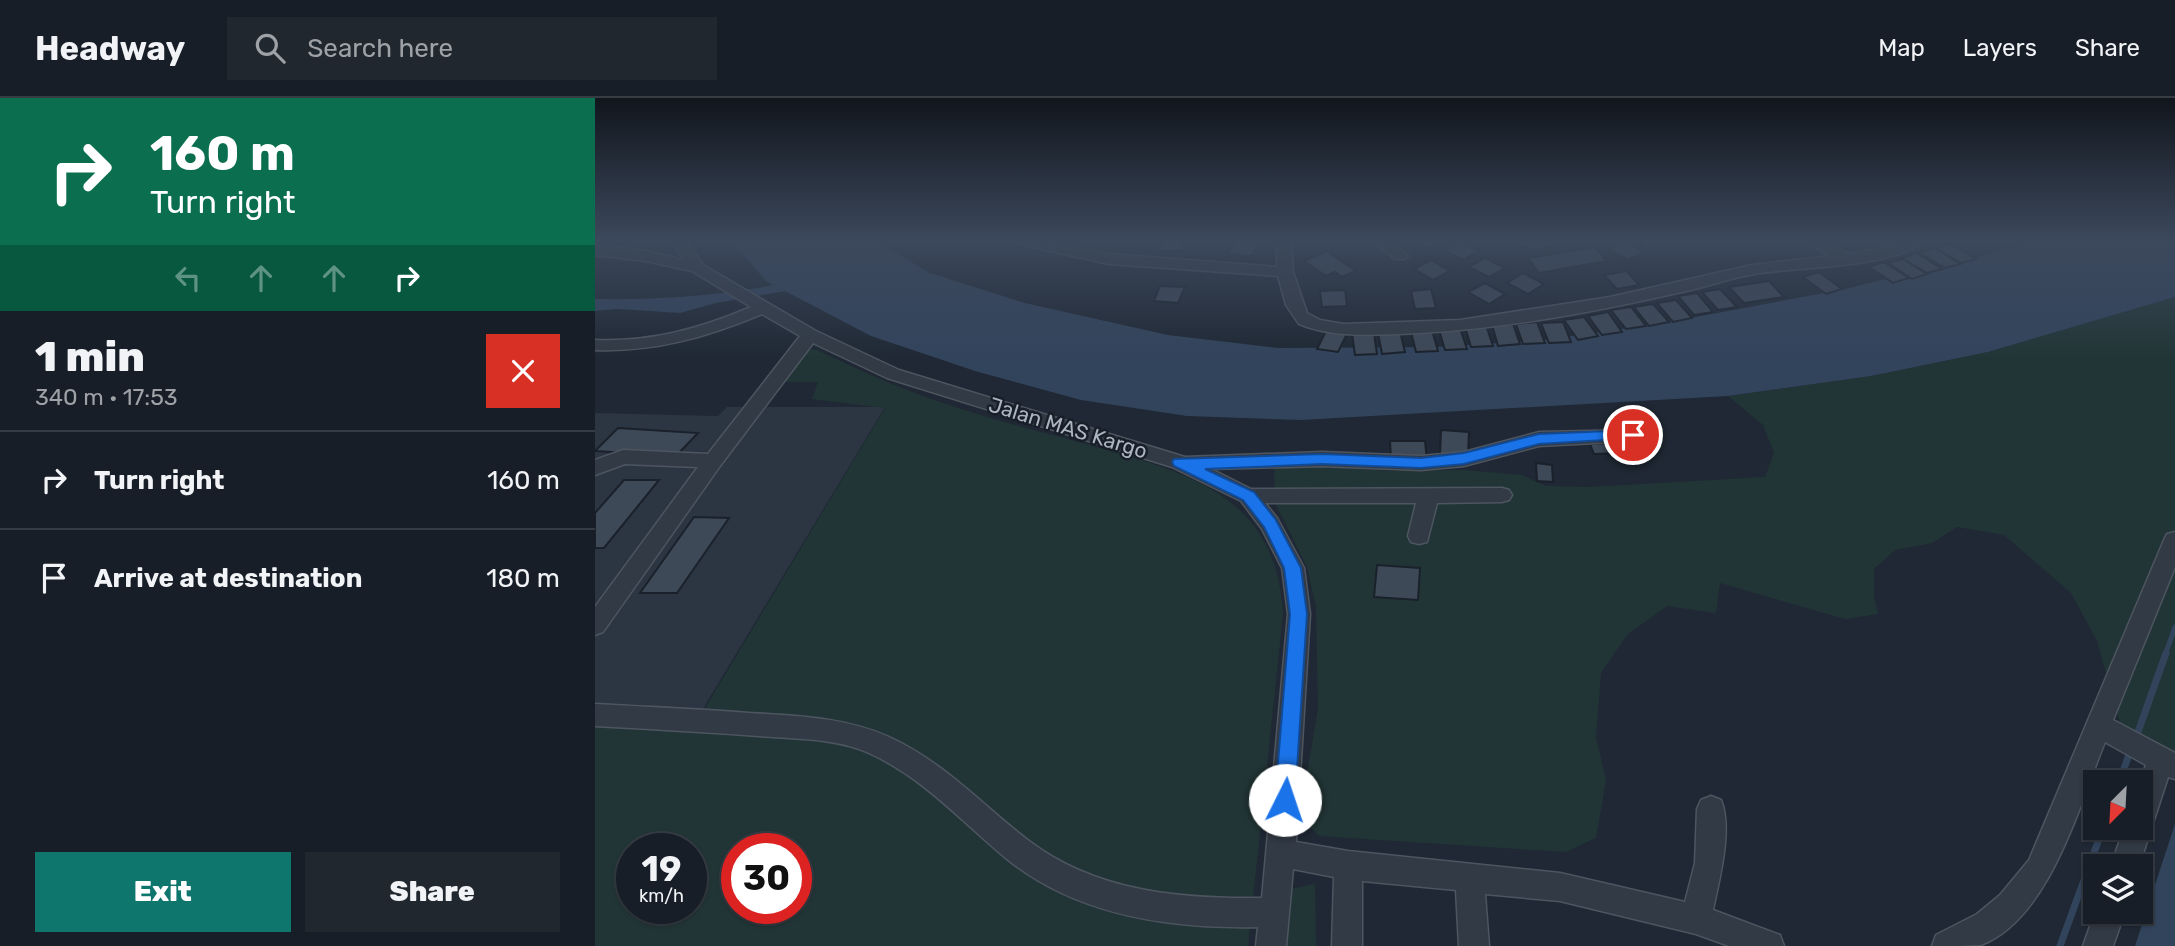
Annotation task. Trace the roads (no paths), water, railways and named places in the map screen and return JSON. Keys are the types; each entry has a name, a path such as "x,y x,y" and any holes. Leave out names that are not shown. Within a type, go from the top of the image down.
{"street":[{"name":"Jalan MAS Kargo","path":"716,280 810,335 893,374 1179,462 1248,496 1270,524 1293,568 1299,614 1281,853 1271,946"},
{"path":"1287,280 1298,312 1307,321 1349,328 1409,329 1553,313 1708,280"},
{"path":"596,347 648,345 683,339 747,299"},
{"path":"595,625 713,460 810,335"},
{"path":"1179,462 1220,464 1322,459 1421,463 1464,459 1539,439 1633,435"},
{"path":"595,468 623,457 713,460"},
{"path":"1419,536 1428,495"},
{"path":"1248,496 1502,495"},
{"path":"1947,946 1973,934 2001,914 2026,892 2039,870 2175,540"},
{"path":"595,715 825,730 876,744 905,759 961,799 1027,856 1063,878 1101,894 1161,910 1209,914 1274,912"},
{"path":"2098,725 2168,763 2153,794"},
{"path":"1696,919 1709,863 1711,808"},
{"path":"1281,853 1348,865 1560,887 1696,919 1769,946"},
{"path":"1347,946 1348,865"},
{"path":"1469,877 1473,946"},
{"path":"2098,946 2106,924"}],"water":[{"path":"951,280 1025,303 1168,335 1278,348 1436,347 1544,340 1669,322 1884,280 2175,280 2175,297 1988,352 1871,376 1728,396 1301,420 1187,416 1081,400 975,371 871,336 785,291 716,303 680,313 617,309 595,311 595,299 685,296 773,285 766,281"},
{"path":"2175,824 2175,946 2135,946 2142,924 2153,924 2153,891"}],"waterway":[{"path":"2165,655 2175,627"},
{"path":"2138,732 2166,653"},
{"path":"2123,770 2130,752"},
{"path":"2060,946 2099,840"}]}
